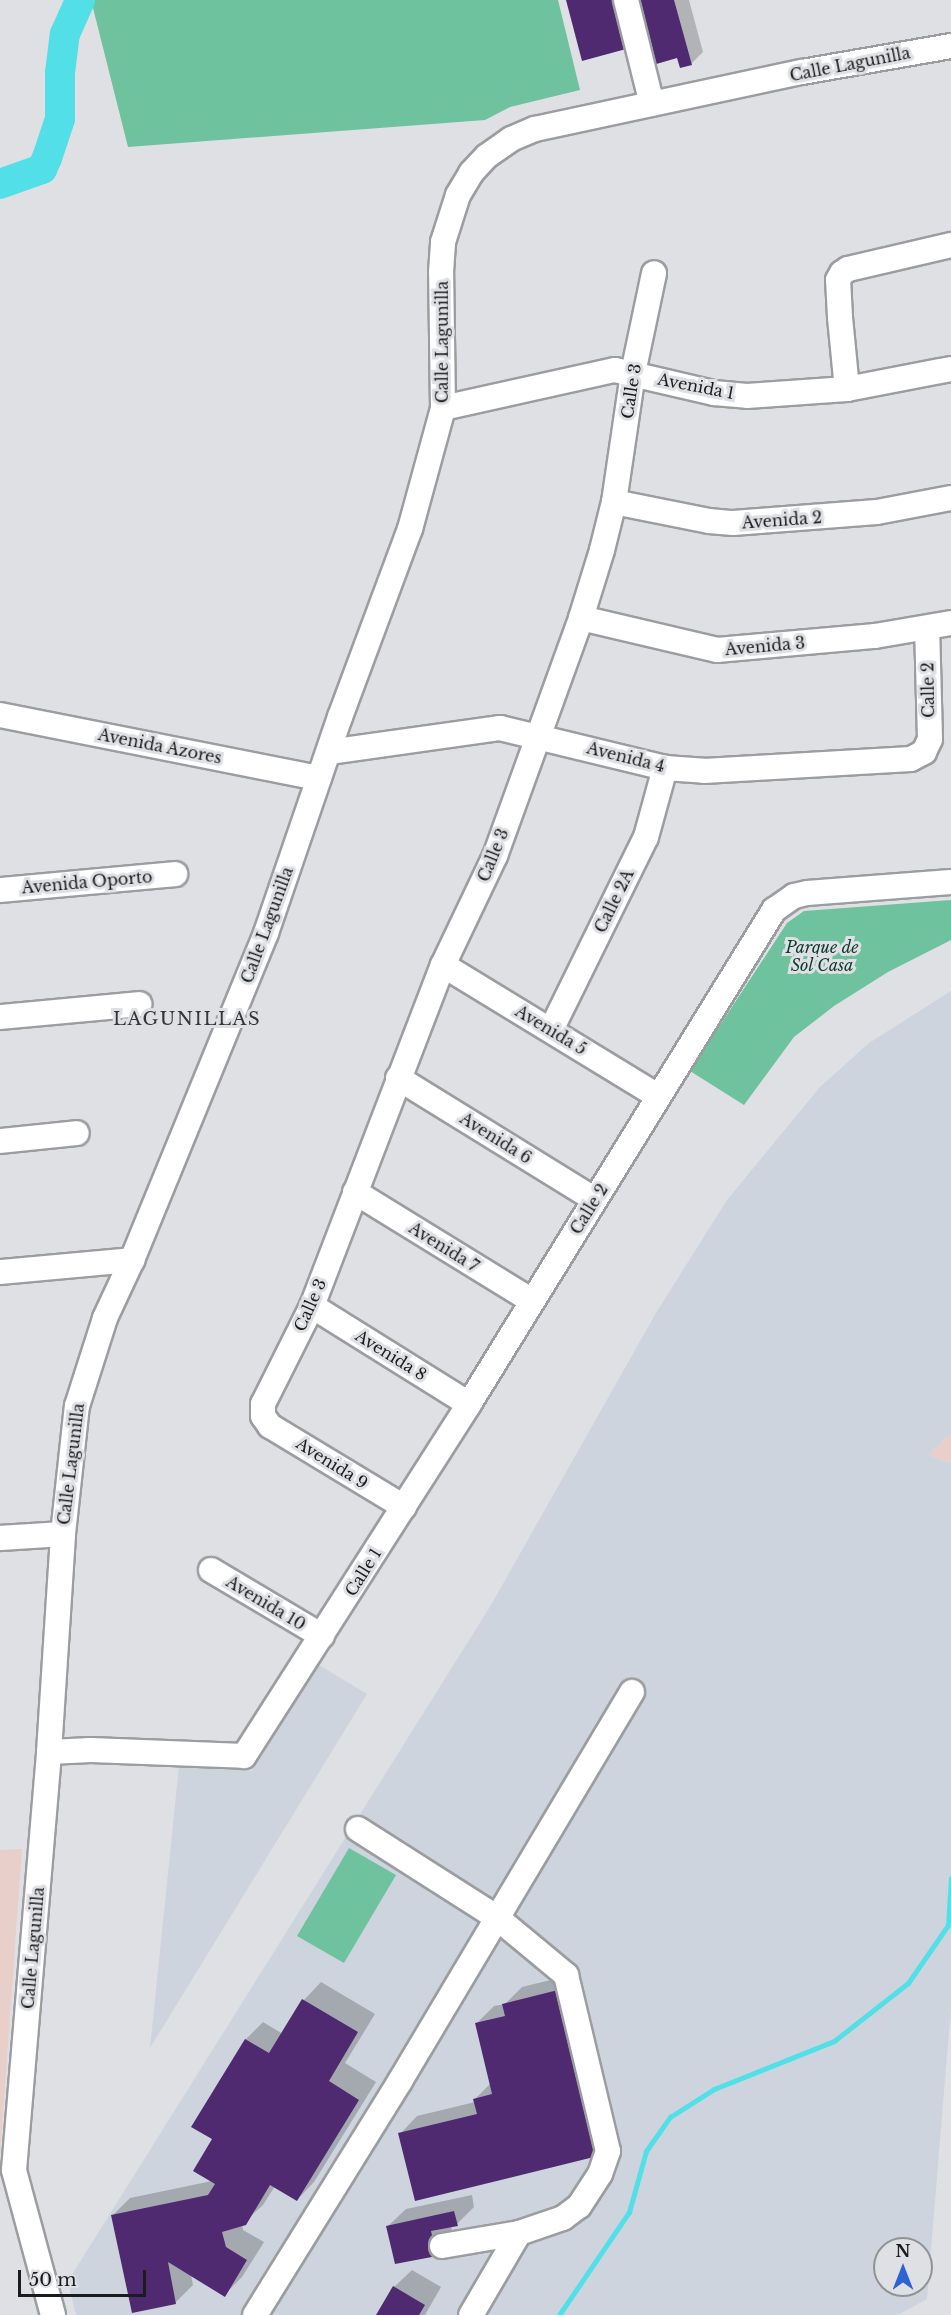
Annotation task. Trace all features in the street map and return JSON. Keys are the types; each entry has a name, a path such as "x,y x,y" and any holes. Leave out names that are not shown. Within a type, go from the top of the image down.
{"street":[{"path":"626,0 652,104"},
{"name":"Calle Lagunilla","path":"53,2315 7,2171 49,1752 63,1534 77,1406 105,1318 132,1260 266,933 319,778 410,529 443,408 441,272 443,242 458,195 471,173 487,156 511,140 535,129 844,64 951,45"},
{"path":"847,389 842,354 838,280 848,269 951,245"},
{"name":"Calle 3","path":"263,1416 263,1404 312,1306 443,965 495,856 581,618 614,502 633,373 654,273"},
{"name":"Avenida 1","path":"443,408 615,370 714,393 747,396 847,389 951,369"},
{"name":"Avenida 2","path":"614,502 709,521 733,523 877,512 951,498"},
{"name":"Avenida 3","path":"581,618 717,650 875,636 951,623"},
{"name":"Calle 2","path":"924,752 930,739 927,628"},
{"name":"Avenida Azores","path":"0,715 319,778"},
{"name":"Avenida 4","path":"329,752 500,728 537,735 665,768 704,771 911,759 924,752"},
{"name":"Calle 2A","path":"551,1030 646,837 665,768"},
{"name":"Avenida Oporto","path":"0,890 174,874"},
{"name":"Calle 2","path":"404,1508 774,910 794,896 807,893 951,882"},
{"name":"Avenida 5","path":"443,965 658,1096"},
{"path":"0,1017 139,1004"},
{"name":"Avenida 6","path":"399,1078 594,1199"},
{"path":"0,1141 77,1133"},
{"name":"Avenida 7","path":"355,1192 532,1301"},
{"path":"0,1272 132,1260"},
{"name":"Avenida 8","path":"312,1306 469,1404"},
{"name":"Avenida 9","path":"263,1416 270,1426 404,1508"},
{"name":"Calle 1","path":"49,1752 91,1750 244,1756 404,1508"},
{"path":"0,1538 63,1534"},
{"name":"Avenida 10","path":"211,1570 322,1636"},
{"path":"255,2315 632,1692"},
{"path":"358,1830 496,1917 567,1975 609,2151 600,2174 579,2206 563,2218 519,2233 442,2246"},
{"path":"471,2315 519,2233"}],"shaded area":[{"path":"951,991 951,1433 928,1455 951,1463 951,2007 932,2237 873,2237 873,2297 927,2297 927,2299 898,2315 76,2315 68,2281 491,1605 656,1313 727,1200 820,1087 869,1043"},
{"path":"951,1433 951,1463 928,1455"},
{"path":"319,1665 367,1694 150,2048 179,1766 252,1771"},
{"path":"22,1849 0,2157 0,1850"}],"green space":[{"path":"91,0 558,0 580,90 510,107 485,120 128,147"},
{"name":"Parque de Sol Casa","path":"951,900 951,940 888,972 834,1006 794,1037 744,1105 690,1071 787,923 804,911"},
{"path":"349,1848 396,1875 344,1963 297,1936"}],"building":[{"path":"566,0 612,0 626,49 582,61"},
{"path":"629,0 674,0 692,65 680,68 677,58 646,67"},
{"path":"558,1990 598,2156 415,2201 398,2133 477,2114 473,2099 492,2094 475,2023 505,2016 502,2004"},
{"path":"302,1999 358,2032 329,2081 359,2100 297,2201 270,2185 246,2225 222,2232 226,2247 247,2260 225,2297 168,2262 176,2304 132,2313 111,2215 208,2195 215,2184 193,2171 212,2139 191,2127 245,2039 269,2053"},
{"path":"454,2211 458,2226 431,2231 437,2256 395,2264 386,2226"},
{"path":"393,2286 425,2305 419,2315 376,2315"}],"waterway":[{"path":"0,184 42,169 47,158 60,119 60,73 65,34 80,0"},
{"path":"559,2315 629,2212 646,2151 670,2117 714,2089 834,2041 908,1983 948,1925 951,1878"}],"district":[{"name":"LAGUNILLAS","path":"187,1019"}]}
